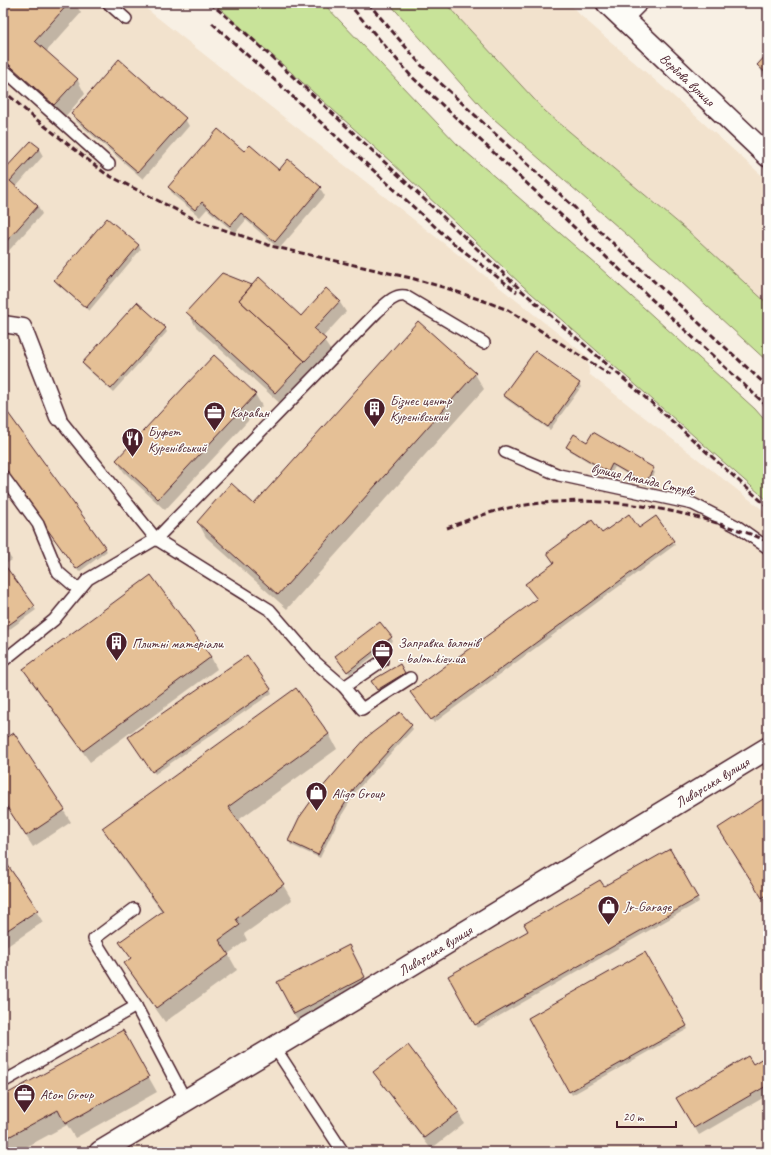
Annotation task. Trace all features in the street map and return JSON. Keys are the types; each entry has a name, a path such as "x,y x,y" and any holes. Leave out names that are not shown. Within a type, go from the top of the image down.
{"street":[{"name":"Вербова вулиця","path":"607,3 768,156"},
{"path":"3,324 23,327 58,417"},
{"name":"Ливарська вулиця","path":"100,1152 275,1048 768,748"}],"lane":[{"path":"108,3 126,19"},
{"path":"625,21 644,3"},
{"path":"3,69 108,164"},
{"path":"3,661 54,620 88,579 156,539 377,312 392,299 400,295 405,296 484,343"},
{"path":"58,417 156,539 270,610 314,661 344,687 362,709 410,678"},
{"name":"вулиця Аманда Струве","path":"505,452 559,475 693,504 738,527 768,548"},
{"path":"3,476 38,524 58,572 79,590"},
{"path":"344,687 382,661"},
{"path":"134,910 94,939 136,1006 186,1101"},
{"path":"3,1082 136,1006"},
{"path":"275,1048 343,1152"}],"shaded area":[{"path":"3,3 139,3 588,357 589,374 768,514 768,1152 3,1152"},
{"path":"445,3 569,3 580,15 768,181 768,304 688,231 545,111"}],"green space":[{"path":"214,3 323,3 458,145 598,266 755,409 768,424 768,501 523,286 391,162"},
{"path":"389,3 445,3 545,111 688,231 768,304 768,362 681,282 486,112"}],"building":[{"path":"3,3 69,3 35,41 78,79 54,105 3,59"},
{"path":"768,53 768,75 757,65"},
{"path":"119,59 186,118 138,172 71,114"},
{"path":"218,129 244,151 250,145 279,170 288,159 321,187 275,242 241,213 230,226 202,202 195,210 168,187"},
{"path":"31,141 40,148 10,181 38,206 3,245 3,171"},
{"path":"107,218 139,245 86,308 54,280"},
{"path":"222,273 252,285 239,300 305,361 275,393 186,312"},
{"path":"259,277 301,316 326,288 340,301 314,329 326,339 305,361 239,300"},
{"path":"137,302 166,328 111,389 82,363"},
{"name":"Бізнес центр Куренівський","path":"418,321 476,373 278,595 197,522 231,483 254,504"},
{"path":"535,351 580,383 548,427 503,395"},
{"path":"214,355 256,394 158,499 116,460"},
{"path":"3,406 106,548 76,569 3,468"},
{"path":"593,432 654,468 645,483 612,464 608,472 566,447 574,434 587,442"},
{"path":"629,514 639,528 656,516 674,541 431,720 410,692 537,599 525,584 554,563 547,553 592,520 602,533"},
{"path":"6,567 35,606 3,629 3,569"},
{"name":"Плитні матеріали","path":"151,575 211,657 83,751 23,669"},
{"path":"380,622 392,637 347,672 335,656"},
{"path":"247,655 271,689 152,772 128,737"},
{"path":"400,664 405,673 377,690 371,681"},
{"path":"296,688 329,734 228,807 284,884 236,919 240,925 219,940 229,955 156,1008 124,963 131,958 119,942 163,911 102,828"},
{"path":"400,712 412,725 355,787 335,820 318,855 288,841 299,818 314,797 339,768 368,736"},
{"path":"14,733 65,810 26,836 3,801 3,740"},
{"path":"768,796 768,894 762,898 718,828"},
{"path":"670,849 698,898 475,1025 448,976 528,931 524,924 600,880 604,886"},
{"path":"3,858 38,910 3,933"},
{"path":"349,945 365,977 294,1014 277,982"},
{"path":"645,952 687,1026 569,1092 528,1018"},
{"path":"123,1030 149,1077 65,1124 58,1110 3,1140 3,1096"},
{"path":"408,1045 459,1112 424,1138 373,1072"},
{"path":"768,1055 768,1085 694,1128 676,1098 748,1056 753,1064"}],"railway":[{"path":"210,3 240,28 329,110 521,290 662,412 768,507"},
{"path":"348,3 411,76 768,407"},
{"path":"368,3 422,66 768,387"},
{"path":"212,23 453,243 517,292"},
{"path":"3,90 32,116 106,174 196,220 271,246 411,278 487,302 508,310 612,376"},
{"path":"447,528 491,512 519,506 570,501 596,502 648,507 673,512 740,530 768,542"}],"place":[{"name":"Бізнес центр Куренівський","path":"375,428"},
{"name":"Караван","path":"215,432"},
{"name":"Буфет Куренівський","path":"133,458"},
{"name":"Плитні матеріали","path":"117,662"},
{"name":"Заправка балонів - balon.kiev.ua","path":"383,670"},
{"name":"Aligo Group","path":"316,812"},
{"name":"Jr-Garage","path":"608,926"},
{"name":"Aton Group","path":"25,1114"}]}
